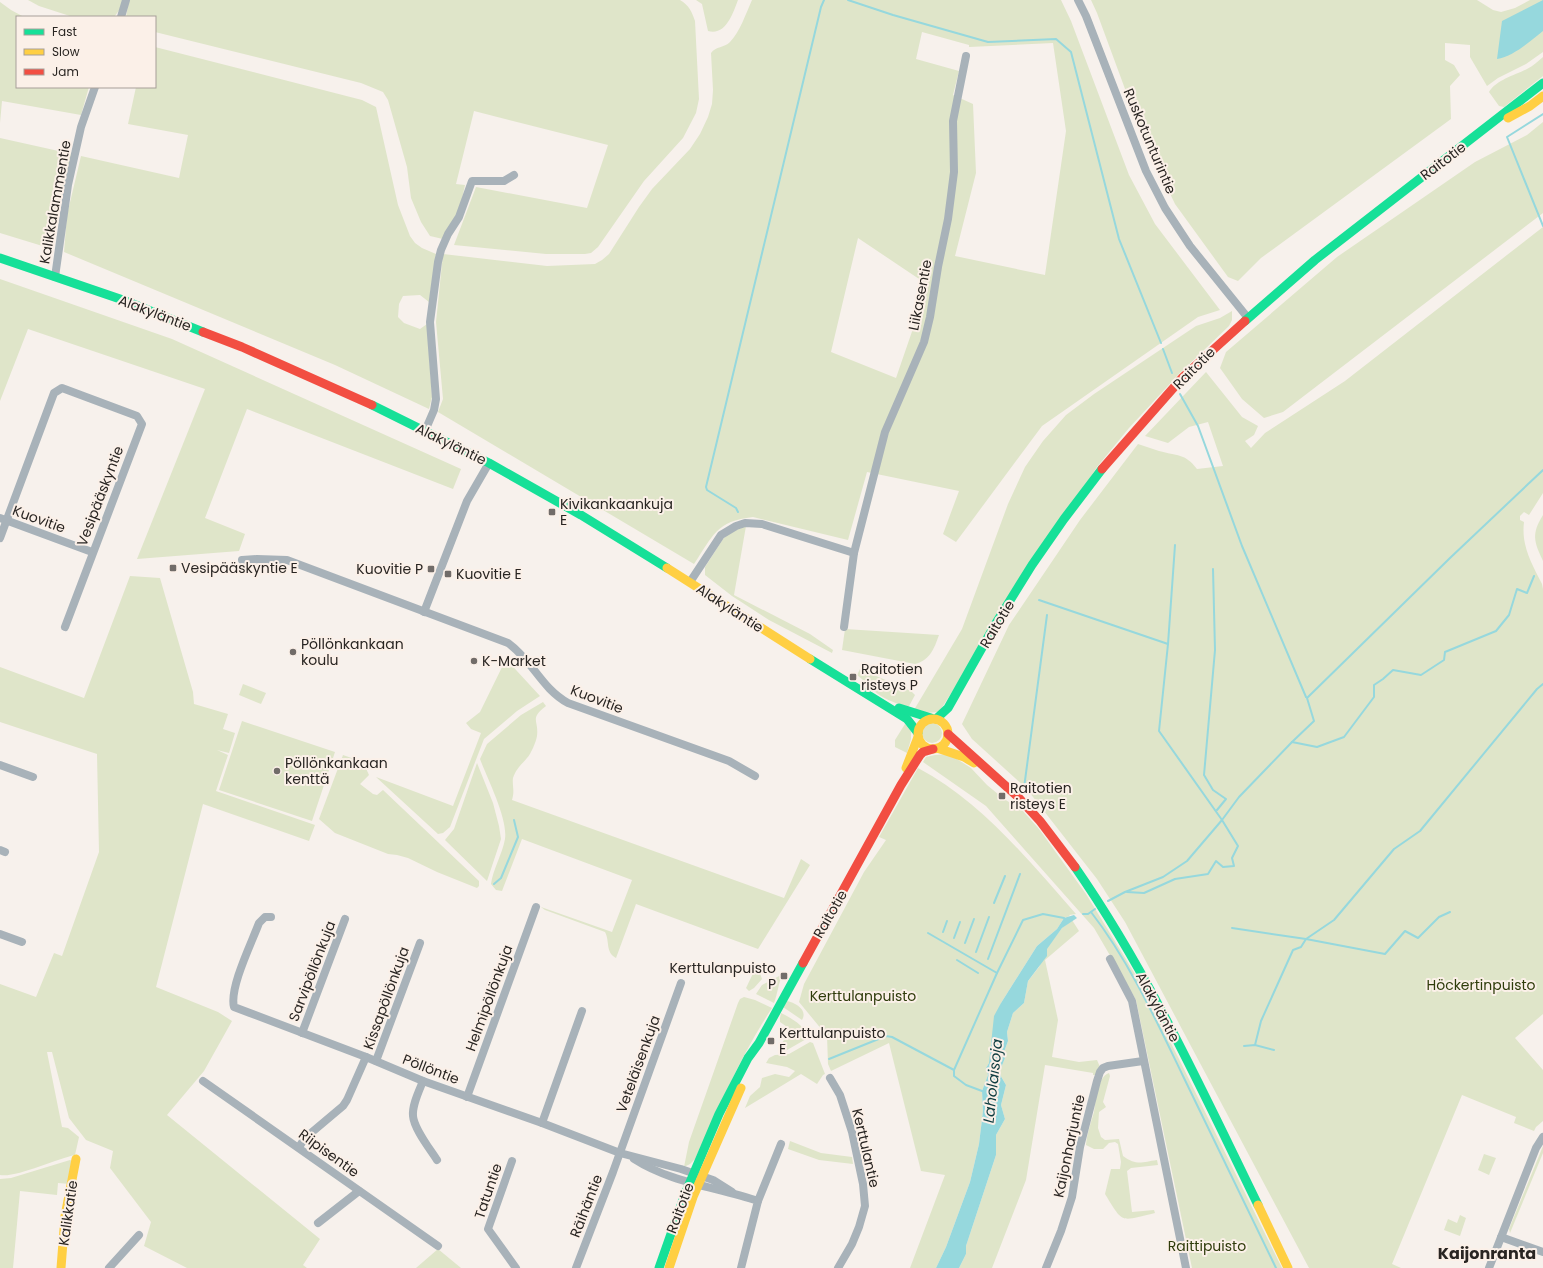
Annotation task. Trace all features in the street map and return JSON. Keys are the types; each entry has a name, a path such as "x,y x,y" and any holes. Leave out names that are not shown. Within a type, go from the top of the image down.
{"main road":[{"name":"Raitotie","path":"934,718 948,708 953,695 1032,565 1101,470 1183,377 1315,260 1481,133 1543,83"},
{"name":"Raitotie","path":"1481,133 1530,106 1543,96"},
{"name":"Alakyläntie","path":"0,258 122,300 242,347 364,402 489,463 581,515 690,582 895,713 908,719 918,735"},
{"name":"Raitotie","path":"948,731 973,664"},
{"name":"Alakyläntie","path":"869,696 911,713 934,718"},
{"path":"934,718 941,721 948,731 945,743 935,748 924,745 918,735 922,723 934,718"},
{"name":"Alakyläntie","path":"948,731 956,742 1026,805 1061,847 1111,922 1178,1042 1288,1268"},
{"name":"Raitotie","path":"901,785 918,735"},
{"name":"Raitotie","path":"659,1268 696,1179 752,1061 758,1043 860,862 901,785 920,755 923,752 935,748"},
{"name":"Alakyläntie","path":"935,748 964,757 989,771"},
{"name":"Kalikkatie","path":"61,1268 65,1216 76,1159"},
{"name":"Raitotie","path":"669,1268 696,1179"}],"street":[{"path":"121,16 126,0"},
{"name":"Ruskotunturintie","path":"1078,0 1086,16 1146,171 1165,208 1190,246 1248,318"},
{"name":"Liikasentie","path":"844,627 854,553 885,432 924,342 930,317 939,259 948,219 954,172 953,121 966,56"},
{"name":"Kalikkalammentie","path":"55,277 68,185 81,127 95,88"},
{"path":"425,431 434,410 436,399 430,322 441,250 448,234 459,217 472,181 504,181 514,175"},
{"name":"Vesipääskyntie","path":"3,519 54,393 62,388 137,416 142,424 92,552 65,627"},
{"path":"424,612 467,501 489,463"},
{"path":"0,538 3,519"},
{"name":"Kuovitie","path":"3,519 92,552"},
{"path":"690,582 721,535 736,526 745,523 762,524 854,553"},
{"name":"Kuovitie","path":"242,560 287,560 508,644 520,652 549,690 568,703 729,761 755,776"},
{"path":"0,765 33,777"},
{"name":"Helmipöllönkuja","path":"467,1097 536,907"},
{"name":"Pöllöntie","path":"270,917 266,917 259,923 236,982 232,1000 234,1007 366,1057 423,1081 622,1153 641,1164 696,1179 714,1180 732,1192 758,1201"},
{"name":"Sarvipöllönkuja","path":"302,1033 345,919"},
{"path":"0,934 22,942"},
{"name":"Kissapöllönkuja","path":"376,1061 420,944"},
{"path":"1110,959 1132,1001 1186,1268"},
{"name":"Veteläisenkuja","path":"622,1153 681,983"},
{"path":"542,1123 582,1011"},
{"path":"299,1147 305,1138 343,1106 366,1057"},
{"name":"Kaijonharjuntie","path":"1046,1268 1061,1231 1072,1197 1080,1147 1100,1072 1108,1066 1143,1061"},
{"name":"Kerttulantie","path":"830,1078 840,1095 852,1132 863,1184 865,1206 852,1244 838,1268"},
{"name":"Riipisentie","path":"203,1081 438,1246"},
{"path":"423,1081 414,1105 414,1123 437,1160"},
{"path":"1489,1268 1536,1148 1543,1136"},
{"path":"741,1268 758,1201 780,1144"},
{"name":"Räihäntie","path":"576,1268 622,1153"},
{"name":"Tatuntie","path":"512,1160 488,1230 516,1268"},
{"path":"318,1223 359,1190"},
{"path":"109,1268 139,1235"},
{"path":"1502,1236 1543,1252"}],"green space":[{"path":"28,0 122,0 121,8 115,16 70,16 39,6"},
{"path":"129,0 680,0 690,9 695,21 699,99 696,113 683,138 644,181 598,247 591,253 546,254 454,245 476,187 587,208 608,145 474,111 456,184 465,185 460,208 443,239 430,236 421,222 411,198 407,167 388,100 383,92 361,83 156,32 156,16 126,16"},
{"path":"696,0 738,0 728,22 720,30 714,32 708,31 702,4"},
{"path":"752,0 1061,0 1071,21 1129,175 1155,224 1220,310 1198,317 1042,426 956,542 943,534 959,491 867,472 848,540 753,517 731,522 723,526 711,538 694,564 438,412 443,399 436,322 443,254 547,266 595,264 602,260 609,254 652,189 690,149 700,134 712,104 713,90 711,53 715,49 728,44 734,38","holes":["922,32 969,45 969,47 1053,43 1066,131 1045,275 955,256 976,173 973,104 953,95 959,71 916,59","858,238 928,285 896,378 831,352"]},
{"path":"1091,0 1477,0 1493,10 1501,12 1515,8 1530,0 1543,0 1543,52 1526,64 1498,78 1487,86 1470,57 1470,45 1445,43 1445,60 1454,65 1460,75 1450,86 1451,119 1261,258 1238,281 1228,277 1175,204 1142,135"},
{"path":"0,2 22,16 16,16 16,88 89,88 81,115 2,101 0,123"},
{"path":"156,47 362,100 376,107 398,205 410,236 415,243 422,248 436,254 429,302 420,295 403,296 399,304 398,317 404,323 420,329 427,324 432,397 429,409 335,365 64,252 67,215 81,156 179,178 188,135 128,124 136,88 156,88"},
{"path":"1543,57 1543,76 1504,107 1499,106 1489,92 1492,88 1506,78 1529,68"},
{"path":"1543,122 1543,213 1283,412 1264,418 1242,399 1220,368 1226,352 1337,257 1475,162 1527,135"},
{"path":"0,138 72,154 49,248 0,233"},
{"name":"Höckertinpuisto","path":"1543,227 1543,493 1529,515 1524,512 1520,516 1520,520 1524,522 1524,539 1528,554 1543,589 1543,1014 1515,1038 1543,1070 1543,1121 1534,1131 1514,1123 1516,1117 1462,1095 1392,1264 1401,1268 1309,1268 1125,922 1097,879 1026,788 972,739 962,724 1009,625 1080,520 1138,444 1189,460 1197,469 1223,466 1208,422 1189,427 1168,443 1145,436 1206,372 1242,417 1258,426 1254,435 1245,441 1251,448 1265,433 1345,381"},
{"path":"0,279 172,339 461,469 453,489 247,409 205,518 245,534 239,551 137,559 205,389 28,329 0,401"},
{"path":"1232,311 1232,320 1229,326 1179,374 1129,428 1097,467 939,712 925,713 914,710 962,629 1008,504 1025,467 1043,441 1066,415 1094,394 1196,326 1220,318"},
{"path":"1543,515 1543,561 1536,543 1535,533"},
{"path":"746,526 734,595 810,634 833,650 832,653 769,620 732,596 705,575 705,567 723,539 729,533"},
{"path":"130,576 160,578 193,692 194,704 228,714 223,729 235,733 229,753 217,750 228,755 216,791 315,825 309,841 203,804 156,987 218,1012 232,1021 204,1071 167,1115 320,1239 303,1265 307,1268 187,1268 144,1246 151,1222 110,1168 113,1151 86,1140 69,1118 52,1052 47,1052 62,1127 68,1128 79,1137 75,1155 16,1174 0,1175 0,984 36,997 54,953 62,956 99,852 97,754 0,722 0,667 84,698"},
{"path":"845,629 939,635 928,657 915,664 842,650"},
{"path":"506,659 540,696 517,711 484,739 450,827 443,833 438,834 376,777 453,806 481,733 471,729 466,723 480,712"},
{"path":"860,669 911,691 915,695 908,708 888,700 875,692 857,675"},
{"path":"243,684 266,693 261,704 239,695"},
{"path":"543,702 546,706 536,717 537,736 534,745 529,756 517,770 513,778 512,800 784,898 801,859 810,865 758,949 636,904 616,958 610,953 605,932 545,910 541,907 612,932 632,880 522,839 502,891 496,890 491,884 504,845 505,831 501,810 480,759 487,744 521,715"},
{"name":"Pöllönkankaan kenttä","path":"242,721 335,752 312,821 219,790"},
{"path":"928,723 936,723 942,729 942,737 936,743 928,743 922,737 922,729"},
{"path":"905,724 911,731 911,739 907,753 895,747 895,740"},
{"name":"Raittipuisto","path":"949,754 971,768 987,785 1004,799 1022,810 1039,829 1086,894 1138,979 1282,1268 1192,1268 1136,1000 1094,928 986,806 923,762 926,757"},
{"path":"343,755 363,762 369,775 360,784 373,794 377,795 383,790 479,881 479,886 477,888 437,872 408,858 388,854 335,833 319,819"},
{"path":"477,763 493,803 501,839 487,881 445,840 454,829"},
{"name":"Kerttulanpuisto","path":"918,768 941,782 983,815 1022,853 1076,914 1069,915 1070,916 1064,918 1057,929 1037,946 1001,1003 989,1063 986,1068 988,1075 982,1091 983,1111 979,1144 970,1182 946,1247 936,1268 910,1268 945,1175 921,1171 889,1043 831,1071 828,1064 827,1036 799,1002 804,984 864,872 886,840 879,837"},
{"path":"1072,920 1079,931 1045,960 1058,1020 1052,1057 1079,1062 1097,1060 1100,1067 1096,1075 1093,1075 1093,1073 1045,1065 1026,1180 992,1268 959,1268 966,1254 966,1246 996,1155 996,1135 1005,1119 1001,1105 1006,1085 999,1073 1005,1058 1004,1052 1008,1041 1007,1032 1013,1013 1024,1003 1028,981 1039,967 1046,949 1062,928"},
{"path":"757,965 762,979 749,991 746,988"},
{"path":"783,974 774,1003 756,994 762,985"},
{"path":"744,997 755,1000 772,1008 740,1063 695,1159 684,1167 689,1142 738,1003 740,999"},
{"path":"787,1001 794,1003 802,1010 802,1020 783,1007"},
{"path":"781,1013 801,1026 808,1038 787,1050 780,1052 783,1041 794,1034 793,1031 780,1022"},
{"path":"810,1042 813,1043 825,1074 817,1084 801,1074 745,1108 750,1096 760,1087 762,1078 775,1074 789,1077 795,1071 787,1067 766,1063 769,1058 775,1055 789,1054"},
{"path":"1109,1073 1110,1076 1103,1102 1106,1107 1099,1112 1098,1128 1101,1137 1105,1140 1119,1139 1123,1156 1132,1161 1140,1162 1157,1160 1158,1165 1131,1168 1127,1171 1132,1212 1154,1210 1155,1213 1129,1219 1120,1216 1105,1194 1111,1169 1120,1169 1121,1162 1118,1144 1115,1142 1109,1143 1103,1149 1094,1149 1086,1145 1094,1112 1096,1096 1102,1079"},
{"path":"790,1141 821,1153 852,1157 853,1164 819,1160 788,1149"},
{"path":"1543,1146 1543,1153 1510,1233 1509,1229"},
{"path":"1484,1154 1496,1158 1489,1175 1478,1170"},
{"path":"70,1160 72,1161 70,1184 58,1183 57,1195 20,1191 13,1268 0,1268 0,1179 11,1178"},
{"path":"1460,1215 1466,1218 1460,1236 1444,1230 1448,1219 1457,1223"},
{"path":"438,1249 461,1268 416,1268"}],"water":[{"path":"1543,0 1543,31 1515,52 1497,59 1502,21"},
{"name":"Laholaisoja","path":"1074,915 1077,918 1062,928 1047,949 1047,956 1028,981 1024,1003 1013,1013 1007,1032 1008,1041 1004,1052 1005,1058 999,1073 1006,1085 1001,1105 1005,1119 996,1135 996,1155 966,1246 966,1254 959,1268 936,1268 946,1247 970,1182 979,1144 983,1111 982,1091 988,1075 986,1068 989,1063 994,1016 1037,946 1057,929 1064,918"}],"waterway":[{"path":"738,512 736,508 707,490 706,487 821,7 824,0"},
{"path":"848,0 893,15 988,42 1056,39 1071,52 1119,239 1161,343"},
{"path":"1543,114 1507,137 1543,226"},
{"path":"1163,349 1172,373"},
{"path":"1180,394 1198,426 1242,546 1306,697"},
{"path":"1292,742 1314,721 1307,698 1450,558 1543,470"},
{"path":"1127,892 1144,893 1175,879 1208,874 1216,861 1223,867 1234,866 1232,858 1238,846 1222,820 1159,731 1168,644 1175,545"},
{"path":"1213,569 1215,650 1204,775 1213,790 1226,799 1217,810"},
{"path":"1108,901 1125,892 1163,877 1187,861 1222,820 1239,797 1292,742 1317,747 1344,737 1374,697 1374,685 1393,670 1421,675 1444,660 1445,652 1496,631 1509,615 1517,589 1527,593 1534,576"},
{"path":"1039,600 1168,644"},
{"path":"1024,788 1047,615"},
{"path":"1255,1045 1261,1021 1293,950 1301,947 1306,939 1334,920 1394,849 1420,831 1537,689 1543,684"},
{"path":"494,884 501,878 518,837 514,820"},
{"path":"988,959 1020,874"},
{"path":"994,903 1005,876"},
{"path":"1083,914 1088,914 1095,909"},
{"path":"1091,912 1118,950 1141,991 1276,1268"},
{"path":"1232,928 1306,939 1385,954 1405,931 1418,938 1439,917 1450,912"},
{"name":"Laholaisoja","path":"982,1091 966,1085 954,1076 954,1070 997,973 1023,920 1043,914 1064,918"},
{"path":"976,952 989,917"},
{"path":"965,943 974,919"},
{"path":"943,932 947,921"},
{"path":"954,938 960,922"},
{"path":"928,933 997,973"},
{"path":"957,960 978,973"},
{"path":"829,1059 886,1036 892,1037 954,1070"},
{"path":"1244,1046 1255,1045 1274,1050"}],"traffic: fast":[{"path":"1245,321 1315,260 1543,83"},
{"path":"0,258 123,300 203,332"},
{"path":"372,405 489,463 581,515 667,568"},
{"path":"936,719 948,708 996,623 1032,565 1064,519 1102,469"},
{"path":"810,659 907,719 918,733"},
{"path":"899,708 931,718"},
{"path":"1075,867 1127,948 1173,1032 1258,1205"},
{"path":"659,1268 685,1194 719,1114 748,1058 759,1043 803,963"}],"traffic: slow":[{"path":"1508,118 1530,106 1543,96"},
{"path":"667,568 810,659"},
{"path":"933,719 944,723 948,734 944,745 933,749 922,745 918,734 922,723 933,719"},
{"path":"906,768 918,737"},
{"path":"937,748 964,757 974,763"},
{"path":"669,1268 693,1197 741,1088"},
{"path":"61,1268 65,1216 76,1159"},
{"path":"1258,1205 1288,1268"}],"traffic: jam":[{"path":"1102,469 1183,377 1245,321"},
{"path":"203,332 242,347 372,405"},
{"path":"948,734 1018,797 1040,821 1075,867"},
{"path":"803,963 901,785 920,755 923,752 933,749"}],"place":[{"name":"Kivikankaankuja E","path":"552,512"},
{"name":"Vesipääskyntie E","path":"173,568"},
{"name":"Kuovitie P","path":"431,569"},
{"name":"Kuovitie E","path":"448,574"},
{"name":"Pöllönkankaan koulu","path":"293,652"},
{"name":"K-Market","path":"474,661"},
{"name":"Raitotien risteys P","path":"853,677"},
{"name":"Pöllönkankaan kenttä","path":"277,771"},
{"name":"Raitotien risteys E","path":"1002,796"},
{"name":"Kerttulanpuisto P","path":"784,976"},
{"name":"Kerttulanpuisto E","path":"771,1041"}],"district":[{"name":"Kaijonranta","path":"1487,1253"}]}
